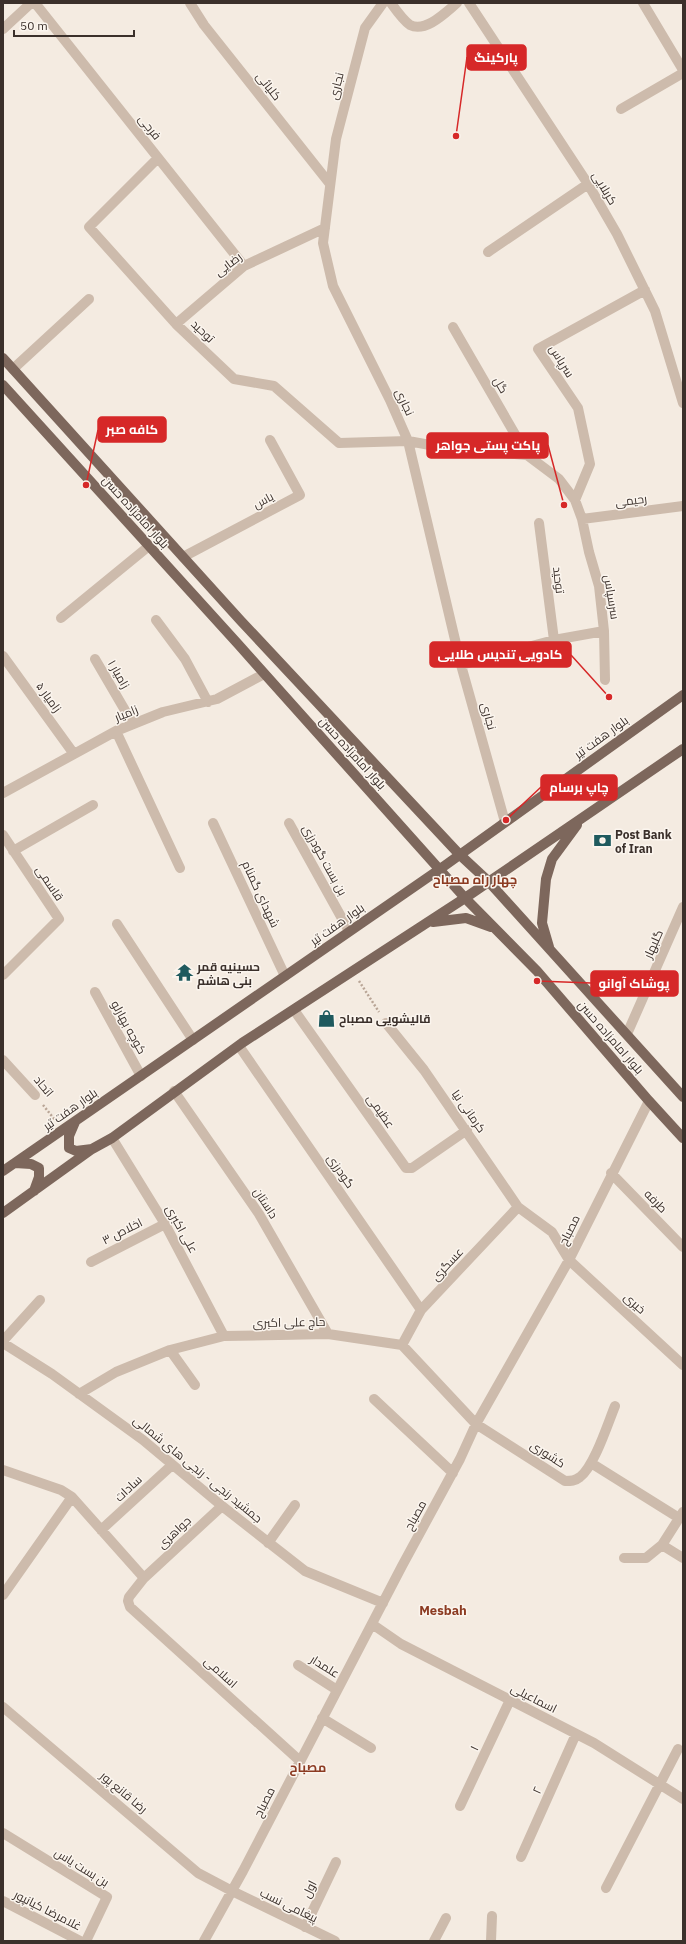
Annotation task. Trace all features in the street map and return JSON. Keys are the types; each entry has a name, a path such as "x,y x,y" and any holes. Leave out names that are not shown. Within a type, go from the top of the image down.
{"main road":[{"name":"بلوار امامزاده حسن","path":"3,358 183,557 460,854 488,881 683,1097"},
{"name":"بلوار امامزاده حسن","path":"3,385 465,898 537,971 649,1101 683,1138"},
{"path":"118,512 128,511 131,499"},
{"name":"بلوار هفت تیر","path":"3,1171 440,869 683,695"},
{"path":"3,1213 92,1149 112,1138 174,1091 238,1046 465,898 683,749"},
{"path":"550,949 542,923 546,878 552,859 584,816"},
{"path":"427,923 466,918 495,928"},
{"path":"75,1122 69,1136 69,1148 76,1151 92,1149"},
{"path":"15,1163 31,1164 39,1168 39,1177 34,1191"}],"street":[{"path":"3,29 32,3"},
{"name":"فرجی","path":"35,3 244,266"},
{"name":"کلیائی","path":"190,3 204,25 330,184"},
{"name":"نجاری","path":"383,3 365,28 336,139 323,242 333,286 390,400 408,441 461,665 505,822"},
{"path":"391,3 409,24 415,27 433,22 457,3"},
{"name":"کربلایی","path":"469,3 588,184 617,234 655,311 683,403"},
{"path":"621,109 683,72 642,3"},
{"name":"توحید","path":"158,158 88,227 176,324 234,379 274,386 339,443 408,441 452,449 527,455"},
{"path":"488,252 588,184"},
{"name":"رضایی","path":"176,324 244,266 325,228"},
{"name":"سرپاس","path":"575,500 590,464 578,408 538,349 645,290"},
{"path":"13,369 89,299"},
{"name":"گل","path":"453,327 527,455"},
{"name":"یاس","path":"183,557 300,495 270,440"},
{"name":"سرسپاس","path":"527,455 559,479 575,500 582,519 589,552 599,586 604,631 605,680"},
{"name":"رحیمی","path":"582,519 683,506"},
{"name":"توحید","path":"539,523 554,640"},
{"path":"61,618 149,546"},
{"path":"156,620 185,658 208,702"},
{"path":"461,665 554,640 604,631"},
{"name":"زامیار ۵","path":"3,656 74,754"},
{"name":"زامیار ۱","path":"95,659 133,724"},
{"name":"زامیار","path":"3,793 116,731 163,712 217,699 264,674"},
{"path":"116,731 180,868"},
{"path":"13,851 93,805"},
{"name":"شهدای گمنام","path":"213,822 285,976"},
{"name":"بن بست گودرزی","path":"289,822 349,931"},
{"name":"قاسمی","path":"3,835 59,919 3,975"},
{"name":"گلبهار","path":"627,1034 683,907"},
{"path":"117,924 193,1040"},
{"name":"کوچه بهارلو","path":"95,992 141,1076"},
{"name":"عظیمی","path":"294,1010 406,1168 412,1168 467,1130"},
{"name":"کرمانی نیا","path":"386,1023 424,1070 467,1130 518,1207 552,1232 569,1260"},
{"name":"گودرزی","path":"238,1046 421,1310"},
{"name":"اتحاد","path":"3,1060 35,1095"},
{"name":"داستان","path":"174,1091 259,1214 328,1334"},
{"name":"مصباح","path":"204,1941 232,1891 383,1602 453,1473 476,1424 569,1260 611,1173 649,1101"},
{"name":"علی اکبری","path":"112,1138 165,1224 224,1336"},
{"name":"طرفه","path":"611,1173 683,1246"},
{"name":"عسگری","path":"402,1345 421,1310 518,1207"},
{"name":"اخلاص ۳","path":"91,1262 165,1224"},
{"name":"خیری","path":"569,1260 683,1365"},
{"path":"3,1342 40,1300"},
{"name":"حاج علی اکبری","path":"79,1394 116,1372 170,1350 224,1336 328,1334 402,1345"},
{"name":"جمشید رنجی - رنجی های شمالی","path":"3,1342 143,1440 222,1506 305,1571 383,1602"},
{"path":"402,1345 476,1424"},
{"path":"170,1350 195,1385"},
{"path":"374,1399 453,1473"},
{"name":"کشوری","path":"476,1424 565,1481 574,1481 582,1476 591,1463 615,1406"},
{"path":"591,1463 681,1515 662,1544 646,1558 624,1558"},
{"name":"سادات","path":"101,1530 172,1465"},
{"path":"3,1470 61,1490 72,1497 144,1578"},
{"path":"3,1595 72,1497"},
{"path":"268,1543 295,1505"},
{"name":"جواهری","path":"128,1601 129,1596 144,1578 222,1506"},
{"path":"662,1544 683,1558"},
{"name":"اسلامی","path":"128,1601 130,1607 300,1761"},
{"name":"اسماعیلی","path":"372,1624 401,1644 576,1734 683,1799"},
{"name":"علمدار","path":"298,1665 337,1690"},
{"name":"۱","path":"460,1806 510,1700"},
{"name":"رضا قانع پور","path":"3,1707 198,1873 232,1891"},
{"path":"322,1718 370,1748"},
{"name":"۲","path":"521,1857 576,1734"},
{"path":"606,1888 678,1749"},
{"name":"بن بست یاس","path":"3,1833 107,1897 86,1941"},
{"name":"اول","path":"305,1927 336,1862"},
{"name":"پیغامی نسب","path":"232,1891 335,1941"},
{"name":"غلامرضا کیانپور","path":"3,1901 80,1941"},
{"path":"491,1941 492,1916"},
{"path":"434,1941 446,1918"}],"path":[{"path":"353,971 386,1023"},
{"name":"اتحاد","path":"35,1095 63,1130"}],"place":[{"name":"پارکینگ","path":"456,136"},
{"name":"کافه صبر","path":"86,485"},
{"name":"پاکت پستی جواهر","path":"564,505"},
{"name":"کادویی تندیس طلایی","path":"609,697"},
{"name":"چاپ برسام","path":"506,820"},
{"name":"Post Bank of Iran","path":"602,841"},
{"name":"حسینیه قمر بنی هاشم","path":"184,973"},
{"name":"پوشاک آوانو","path":"537,981"},
{"name":"قالیشویی مصباح","path":"326,1018"}],"district":[{"name":"چهار راه مصباح","path":"475,879"},
{"name":"Mesbah","path":"443,1610"},
{"name":"مصباح","path":"308,1767"}]}
